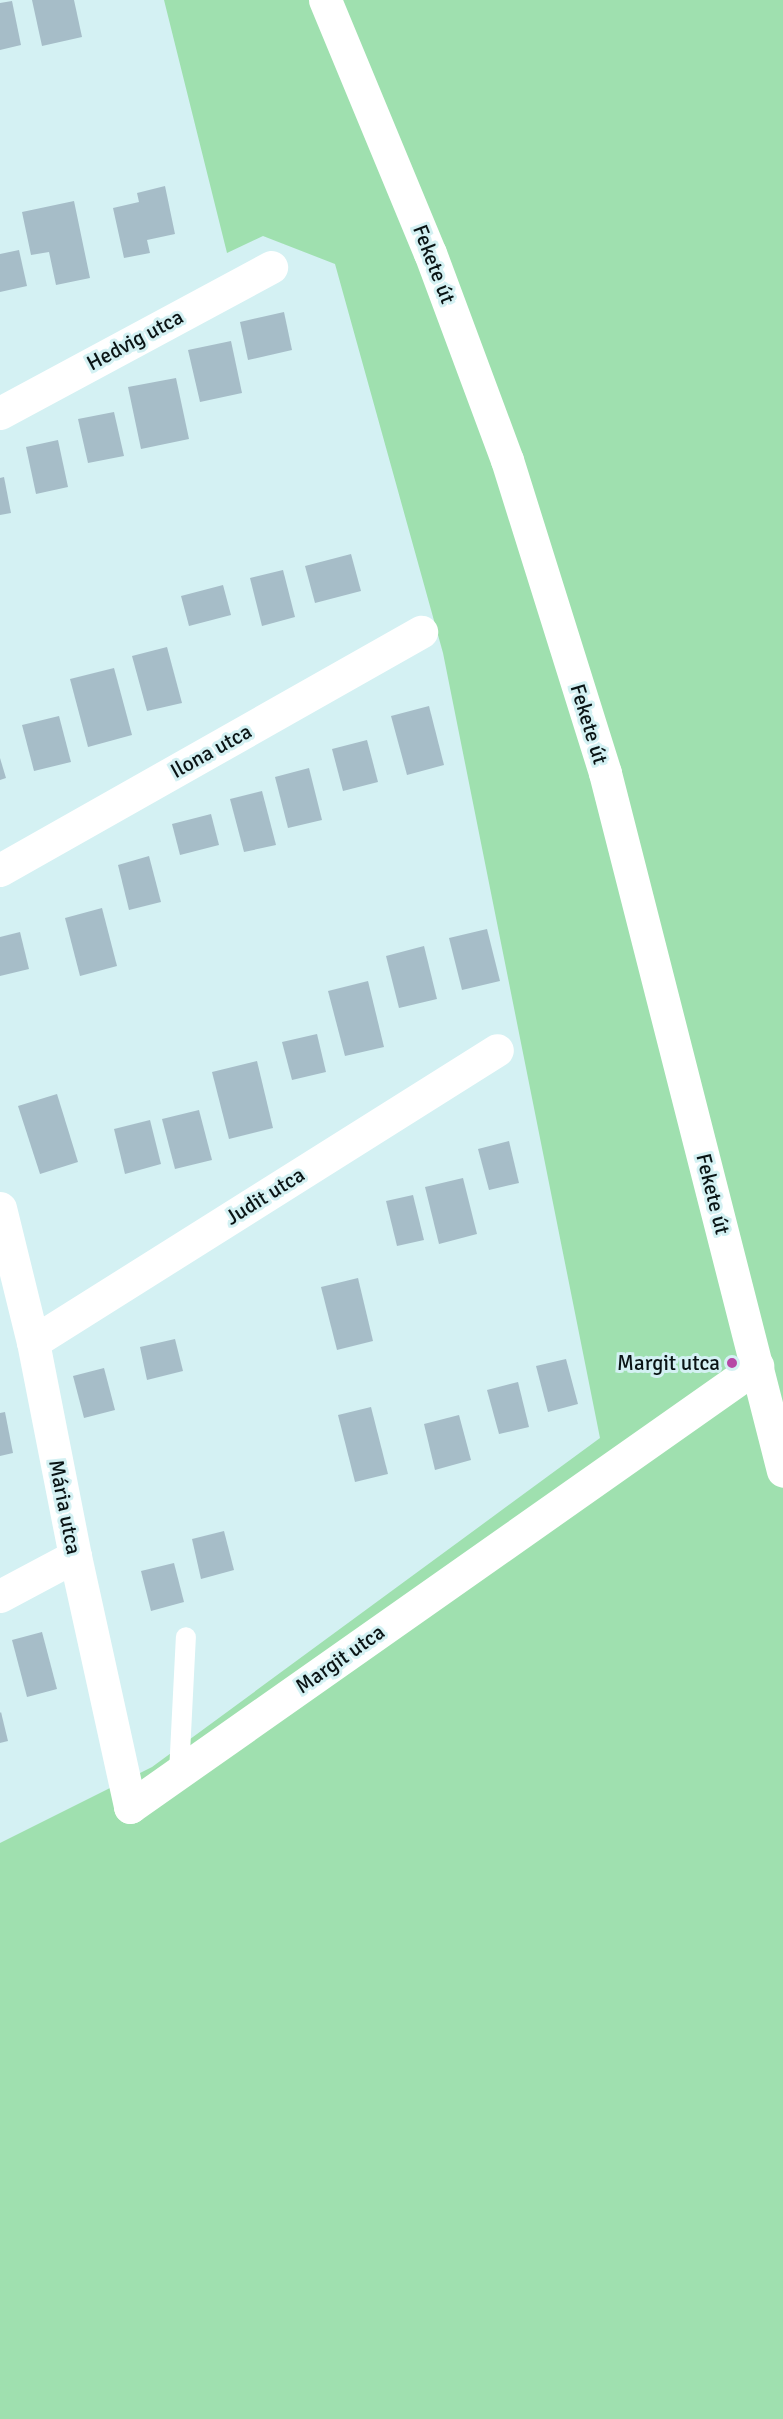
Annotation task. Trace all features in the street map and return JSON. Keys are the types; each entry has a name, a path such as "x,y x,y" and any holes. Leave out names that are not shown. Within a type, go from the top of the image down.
{"street":[{"name":"Fekete út","path":"325,0 430,253 507,460 605,773 783,1471"},
{"name":"Hedvig utca","path":"0,413 271,267"},
{"name":"Ilona utca","path":"0,870 421,632"},
{"name":"Judit utca","path":"33,1342 497,1050"},
{"name":"Mária utca","path":"0,1208 33,1342 75,1556 130,1807"},
{"name":"Margit utca","path":"130,1807 757,1366"},
{"path":"0,1596 75,1556"}],"lane":[{"path":"179,1773 186,1637"}],"green space":[{"path":"164,0 783,0 783,2419 0,2419 0,1843 152,1767 600,1438 443,653 335,264 263,236 227,253"}],"building":[{"path":"32,0 74,0 82,37 42,46"},
{"path":"12,1 21,45 0,50 0,3"},
{"path":"165,186 175,234 147,240 150,253 124,258 113,208 139,202 137,193"},
{"path":"74,201 90,278 56,285 49,252 31,255 22,212"},
{"path":"19,250 27,286 0,292 0,254"},
{"path":"284,312 292,350 248,360 240,322"},
{"path":"231,341 242,393 200,402 188,350"},
{"path":"176,378 189,439 141,449 128,387"},
{"path":"114,412 124,456 88,463 78,419"},
{"path":"58,440 68,487 36,494 26,447"},
{"path":"4,477 11,513 0,515 0,478"},
{"path":"351,554 361,591 315,603 305,566"},
{"path":"283,570 295,617 262,626 250,578"},
{"path":"223,585 231,615 189,626 181,596"},
{"path":"167,647 182,703 147,711 132,656"},
{"path":"114,668 132,735 88,747 70,679"},
{"path":"429,706 444,765 407,775 391,716"},
{"path":"59,716 71,762 34,771 22,725"},
{"path":"367,740 378,782 343,791 332,749"},
{"path":"0,758 6,778 0,780"},
{"path":"309,768 322,820 288,828 275,777"},
{"path":"262,791 276,845 244,852 230,799"},
{"path":"211,814 219,845 180,855 172,824"},
{"path":"149,856 161,902 129,910 118,865"},
{"path":"102,908 117,966 80,976 65,918"},
{"path":"487,929 500,981 462,990 449,938"},
{"path":"20,932 29,969 0,976 0,937"},
{"path":"424,946 437,999 399,1008 386,956"},
{"path":"368,981 384,1047 345,1056 328,991"},
{"path":"317,1034 326,1072 292,1080 282,1042"},
{"path":"257,1061 273,1128 229,1139 212,1072"},
{"path":"57,1094 78,1162 40,1174 18,1106"},
{"path":"199,1110 212,1160 175,1169 162,1119"},
{"path":"150,1120 161,1164 125,1174 114,1129"},
{"path":"509,1141 519,1183 489,1190 478,1149"},
{"path":"463,1178 477,1234 439,1244 425,1187"},
{"path":"413,1195 424,1240 397,1246 386,1201"},
{"path":"358,1278 373,1341 337,1350 321,1287"},
{"path":"175,1339 183,1371 147,1380 140,1347"},
{"path":"566,1359 578,1404 548,1412 536,1366"},
{"path":"104,1368 115,1410 84,1418 73,1376"},
{"path":"518,1382 529,1427 499,1434 487,1390"},
{"path":"371,1407 388,1474 355,1482 338,1415"},
{"path":"5,1412 13,1453 0,1456 0,1413"},
{"path":"459,1415 471,1460 435,1470 424,1424"},
{"path":"224,1531 234,1570 201,1579 192,1539"},
{"path":"174,1563 184,1602 151,1611 141,1571"},
{"path":"42,1632 57,1689 27,1697 12,1640"},
{"path":"0,1713 8,1741 0,1743"}],"place":[{"name":"Margit utca","path":"732,1363"}]}
